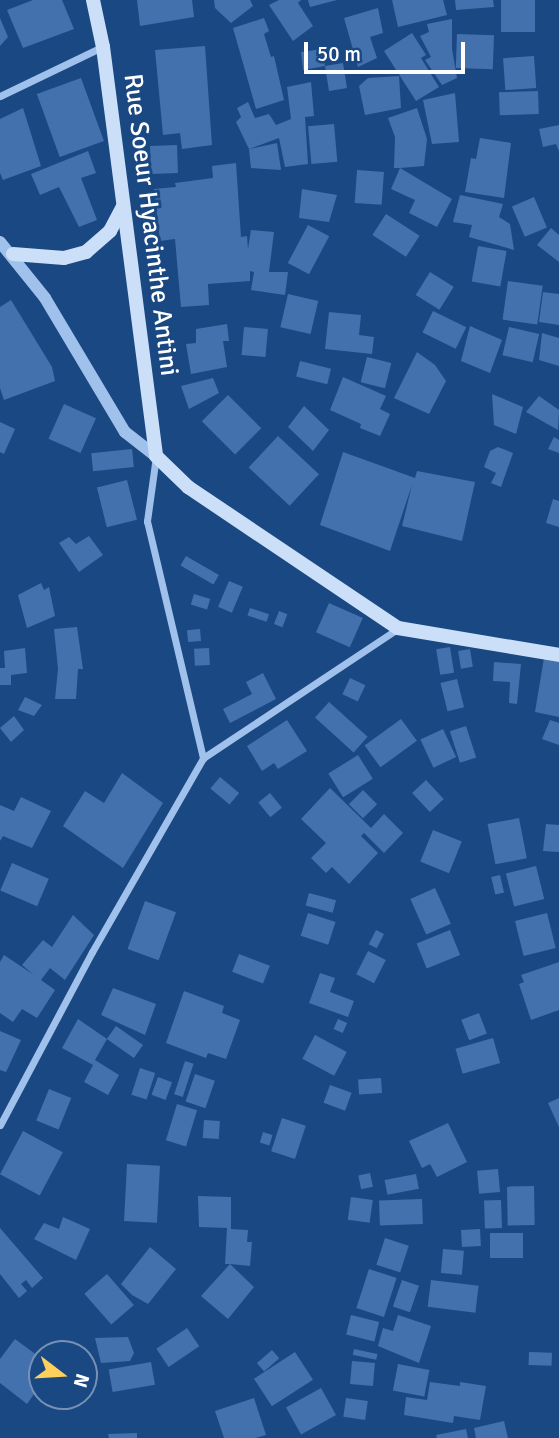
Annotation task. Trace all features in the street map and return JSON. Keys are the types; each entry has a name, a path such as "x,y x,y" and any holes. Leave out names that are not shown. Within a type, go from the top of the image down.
{"main road":[{"name":"Rue Soeur Hyacinthe Antini","path":"93,0 103,47 156,456"},
{"path":"13,254 64,258 86,251 110,231 123,207"},
{"path":"156,456 188,487 398,628 559,655"}],"street":[{"path":"0,96 103,47"},
{"path":"0,242 13,254 45,298 125,432 156,456 146,521 203,758"},
{"path":"0,1125 86,964 203,758 398,628"}],"building":[{"path":"33,0 62,0 74,29 23,48 7,10"},
{"path":"137,0 192,0 194,17 140,26"},
{"path":"214,0 250,0 253,6 231,23 215,8"},
{"path":"279,0 301,0 298,3 313,26 293,41 269,5"},
{"path":"308,0 337,0 310,7"},
{"path":"392,0 443,0 447,15 398,27"},
{"path":"455,0 493,0 494,7 456,10"},
{"path":"501,0 535,0 535,32 501,32"},
{"path":"378,8 383,33 370,37 377,58 358,67 344,18"},
{"path":"0,18 8,37 0,46"},
{"path":"264,18 269,31 264,34 271,57 274,56 284,100 256,109 233,28"},
{"path":"452,19 452,49 457,78 442,85 425,60 431,57 420,36 429,32 427,24"},
{"path":"412,33 426,55 421,58 439,87 416,101 384,51"},
{"path":"457,34 494,35 493,69 456,68"},
{"path":"205,46 212,145 182,149 180,133 163,135 155,50"},
{"path":"323,49 325,66 303,70 301,52"},
{"path":"534,56 536,88 505,90 503,58"},
{"path":"343,63 347,88 329,91 325,66"},
{"path":"399,76 401,108 365,115 359,86 368,78"},
{"path":"81,78 104,141 60,157 37,94"},
{"path":"311,82 314,116 305,117 308,164 285,167 279,138 249,149 236,122 241,117 237,108 248,102 255,118 269,114 276,125 291,119 287,87"},
{"path":"538,91 539,114 500,115 499,92"},
{"path":"455,93 459,142 432,144 423,100"},
{"path":"23,108 41,166 3,180 0,173 0,119"},
{"path":"417,108 427,139 424,166 394,168 395,137 388,118"},
{"path":"334,124 337,162 311,164 308,126"},
{"path":"559,125 559,151 556,144 543,147 539,129"},
{"path":"480,138 511,143 504,198 465,192 471,158 476,159"},
{"path":"277,143 281,170 251,168 249,149"},
{"path":"177,145 178,173 151,174 150,146"},
{"path":"88,151 96,173 81,178 97,220 79,227 59,187 40,195 31,174"},
{"path":"236,163 241,237 247,236 248,249 251,230 274,232 269,272 288,272 285,295 251,290 254,272 250,271 250,281 208,284 209,305 181,307 175,239 160,241 154,189 213,178 212,166"},
{"path":"400,168 452,199 437,227 409,213 415,200 391,189"},
{"path":"357,170 384,172 382,205 355,203"},
{"path":"302,189 337,195 329,222 299,218"},
{"path":"460,195 503,204 499,217 510,224 514,250 469,237 472,225 453,222"},
{"path":"534,197 547,227 525,237 512,206"},
{"path":"386,214 420,236 406,257 372,235"},
{"path":"308,225 329,236 309,274 288,263"},
{"path":"551,228 559,235 559,262 537,245"},
{"path":"478,246 507,251 500,286 472,281"},
{"path":"430,272 454,287 439,310 416,295"},
{"path":"508,281 543,286 537,324 503,320"},
{"path":"543,292 559,294 559,325 539,322"},
{"path":"288,294 318,301 311,334 280,327"},
{"path":"11,300 52,367 55,381 4,400 0,388 0,307"},
{"path":"433,311 466,327 456,349 422,333"},
{"path":"329,312 361,315 359,335 374,337 372,354 325,349"},
{"path":"227,324 229,341 223,341 227,367 191,374 186,344 196,343 196,329"},
{"path":"470,326 502,340 490,373 461,361"},
{"path":"244,327 268,329 265,357 242,355"},
{"path":"509,327 539,334 533,362 502,355"},
{"path":"542,333 559,338 559,366 539,360"},
{"path":"417,352 435,365 446,381 429,414 394,398"},
{"path":"367,357 391,363 385,388 361,382"},
{"path":"300,361 331,369 327,384 296,377"},
{"path":"343,377 386,396 380,409 390,414 380,436 360,428 361,424 330,410"},
{"path":"213,378 219,393 189,409 181,386"},
{"path":"492,394 523,407 516,434 494,425"},
{"path":"228,395 261,428 235,454 202,421"},
{"path":"539,396 559,410 558,430 526,412"},
{"path":"64,404 96,418 81,453 49,439"},
{"path":"304,406 329,430 313,451 288,427"},
{"path":"0,422 15,429 4,454 0,452"},
{"path":"278,436 319,474 290,506 249,467"},
{"path":"554,437 559,440 559,453 548,449"},
{"path":"498,447 513,453 501,487 491,483 496,473 484,467 490,451"},
{"path":"132,449 134,467 93,471 91,453"},
{"path":"343,452 415,478 417,471 475,482 462,541 402,526 412,485 390,551 320,525"},
{"path":"127,480 137,520 107,527 97,487"},
{"path":"553,499 559,501 559,527 546,523"},
{"path":"89,536 103,555 79,572 59,543 69,537 76,544"},
{"path":"186,556 219,575 213,585 180,566"},
{"path":"229,581 243,587 232,613 218,607"},
{"path":"41,583 44,590 49,587 55,616 27,628 18,595"},
{"path":"194,594 210,599 207,609 191,605"},
{"path":"329,603 363,618 350,647 316,632"},
{"path":"250,608 269,614 267,622 248,616"},
{"path":"279,611 287,614 282,627 274,624"},
{"path":"77,627 83,669 78,669 76,699 55,699 58,669 54,629"},
{"path":"200,629 201,641 188,642 187,630"},
{"path":"450,647 454,673 440,675 436,649"},
{"path":"25,648 27,673 11,675 11,685 0,685 0,668 5,668 4,651"},
{"path":"209,648 210,665 195,666 194,649"},
{"path":"470,649 473,667 461,669 458,651"},
{"path":"544,658 559,661 559,717 535,712"},
{"path":"494,662 521,664 517,704 509,703 510,682 493,681"},
{"path":"263,673 276,699 230,723 223,709 252,694 246,682"},
{"path":"350,678 365,685 358,701 342,694"},
{"path":"457,679 464,707 448,711 441,683"},
{"path":"25,697 42,705 34,716 18,710"},
{"path":"329,702 368,737 354,752 315,718"},
{"path":"14,716 24,730 11,742 0,728"},
{"path":"401,719 417,741 380,767 365,745"},
{"path":"287,720 307,751 278,769 274,763 262,771 247,746"},
{"path":"550,720 559,723 559,745 542,739"},
{"path":"466,726 476,757 460,763 450,731"},
{"path":"443,729 456,757 433,768 420,740"},
{"path":"358,755 373,779 343,797 328,774"},
{"path":"122,773 163,803 123,868 63,826 85,791 104,803"},
{"path":"220,777 239,793 230,805 210,788"},
{"path":"426,780 444,799 430,812 412,793"},
{"path":"330,788 371,828 384,814 403,833 384,853 364,833 361,836 378,853 349,884 332,867 326,873 311,858 326,843 301,819"},
{"path":"363,790 377,804 363,818 349,804"},
{"path":"270,793 282,808 270,817 258,802"},
{"path":"21,797 51,811 32,848 3,836 0,841 0,805 14,811"},
{"path":"519,818 527,858 495,864 488,824"},
{"path":"546,824 559,825 559,852 543,851"},
{"path":"433,830 462,842 449,873 420,862"},
{"path":"12,863 49,879 37,906 0,891"},
{"path":"536,866 544,899 514,906 506,873"},
{"path":"500,875 504,893 495,895 491,877"},
{"path":"435,888 451,924 426,935 410,899"},
{"path":"309,893 336,900 333,913 306,906"},
{"path":"145,901 176,912 159,960 128,949"},
{"path":"308,913 336,922 328,945 301,936"},
{"path":"547,913 556,948 524,956 515,921"},
{"path":"73,915 94,935 65,980 50,968 41,980 55,990 37,1018 22,1009 13,1022 0,1013 0,962 4,955 34,975 22,965 43,940 52,947"},
{"path":"376,930 384,934 377,948 369,944"},
{"path":"450,930 460,955 427,969 417,943"},
{"path":"368,951 386,960 374,983 356,974"},
{"path":"239,954 270,966 263,984 232,972"},
{"path":"559,962 559,1010 531,1020 519,984 524,982 521,975"},
{"path":"320,973 335,978 330,992 354,1001 348,1017 309,1003"},
{"path":"113,988 156,1004 145,1035 101,1015"},
{"path":"184,991 224,1006 222,1013 240,1020 226,1059 208,1053 206,1058 166,1043"},
{"path":"479,1013 487,1034 469,1040 461,1020"},
{"path":"78,1019 107,1039 95,1060 119,1075 108,1095 84,1082 93,1065 62,1048"},
{"path":"338,1019 347,1023 343,1033 334,1029"},
{"path":"116,1026 143,1045 134,1058 107,1039"},
{"path":"0,1031 21,1040 6,1072 0,1070"},
{"path":"315,1035 347,1052 334,1076 302,1059"},
{"path":"493,1038 500,1063 463,1074 456,1049"},
{"path":"185,1061 194,1064 183,1097 174,1094"},
{"path":"140,1068 155,1073 147,1100 131,1095"},
{"path":"195,1074 215,1081 205,1108 186,1101"},
{"path":"158,1077 172,1082 166,1100 152,1095"},
{"path":"381,1078 382,1093 359,1095 358,1080"},
{"path":"330,1085 352,1093 345,1111 324,1103"},
{"path":"49,1089 71,1098 59,1130 36,1121"},
{"path":"559,1098 559,1127 548,1103"},
{"path":"177,1104 197,1110 186,1146 166,1140"},
{"path":"282,1118 306,1126 295,1159 271,1151"},
{"path":"204,1120 220,1121 219,1139 203,1138"},
{"path":"448,1123 467,1162 437,1177 430,1164 422,1168 409,1141"},
{"path":"23,1131 63,1152 40,1195 0,1174"},
{"path":"263,1132 273,1135 269,1145 260,1143"},
{"path":"127,1164 160,1166 157,1223 124,1221"},
{"path":"498,1169 500,1192 479,1194 477,1171"},
{"path":"370,1173 373,1187 361,1189 358,1175"},
{"path":"416,1174 419,1189 387,1195 385,1180"},
{"path":"507,1186 534,1186 535,1225 508,1225"},
{"path":"198,1196 231,1197 231,1229 248,1230 247,1242 252,1242 250,1266 225,1264 227,1228 199,1227"},
{"path":"351,1197 373,1200 370,1223 348,1220"},
{"path":"422,1199 423,1224 380,1225 379,1201"},
{"path":"501,1200 502,1228 485,1229 484,1201"},
{"path":"63,1217 90,1229 76,1260 34,1239 44,1223 59,1229"},
{"path":"0,1228 43,1278 32,1288 26,1280 21,1284 27,1291 19,1298 0,1274"},
{"path":"480,1229 481,1246 462,1247 461,1230"},
{"path":"490,1233 523,1233 523,1258 490,1258"},
{"path":"385,1238 409,1246 400,1272 376,1265"},
{"path":"150,1247 176,1269 148,1304 132,1295 121,1284"},
{"path":"443,1249 464,1251 462,1275 441,1273"},
{"path":"230,1264 254,1287 228,1319 201,1296"},
{"path":"369,1269 397,1278 384,1317 356,1308"},
{"path":"107,1274 134,1305 111,1325 84,1294"},
{"path":"402,1280 419,1286 410,1312 393,1306"},
{"path":"431,1280 479,1286 475,1313 428,1307"},
{"path":"351,1315 379,1322 374,1341 346,1334"},
{"path":"398,1315 431,1326 419,1363 378,1346 383,1328 393,1331"},
{"path":"187,1328 199,1346 169,1367 156,1349"},
{"path":"128,1337 134,1353 130,1361 101,1363 98,1340 95,1338"},
{"path":"15,1339 28,1349 27,1404 0,1383 0,1359"},
{"path":"354,1349 377,1354 376,1360 353,1355"},
{"path":"272,1350 279,1358 264,1371 257,1363"},
{"path":"295,1352 313,1380 272,1406 254,1379"},
{"path":"529,1352 552,1353 552,1366 529,1365"},
{"path":"352,1361 375,1363 373,1386 350,1384"},
{"path":"151,1362 155,1385 113,1392 109,1369"},
{"path":"398,1364 429,1370 424,1397 393,1391"},
{"path":"430,1382 460,1386 460,1382 486,1386 480,1420 454,1416 453,1423 404,1415 406,1397 427,1400"},
{"path":"321,1388 336,1415 301,1435 286,1407"},
{"path":"254,1398 266,1435 255,1438 224,1438 215,1411"},
{"path":"346,1398 368,1401 365,1420 343,1417"},
{"path":"504,1421 508,1438 476,1438 474,1428"},
{"path":"466,1429 468,1438 437,1438 436,1435"},
{"path":"137,1433 137,1438 109,1438 108,1434"}]}
